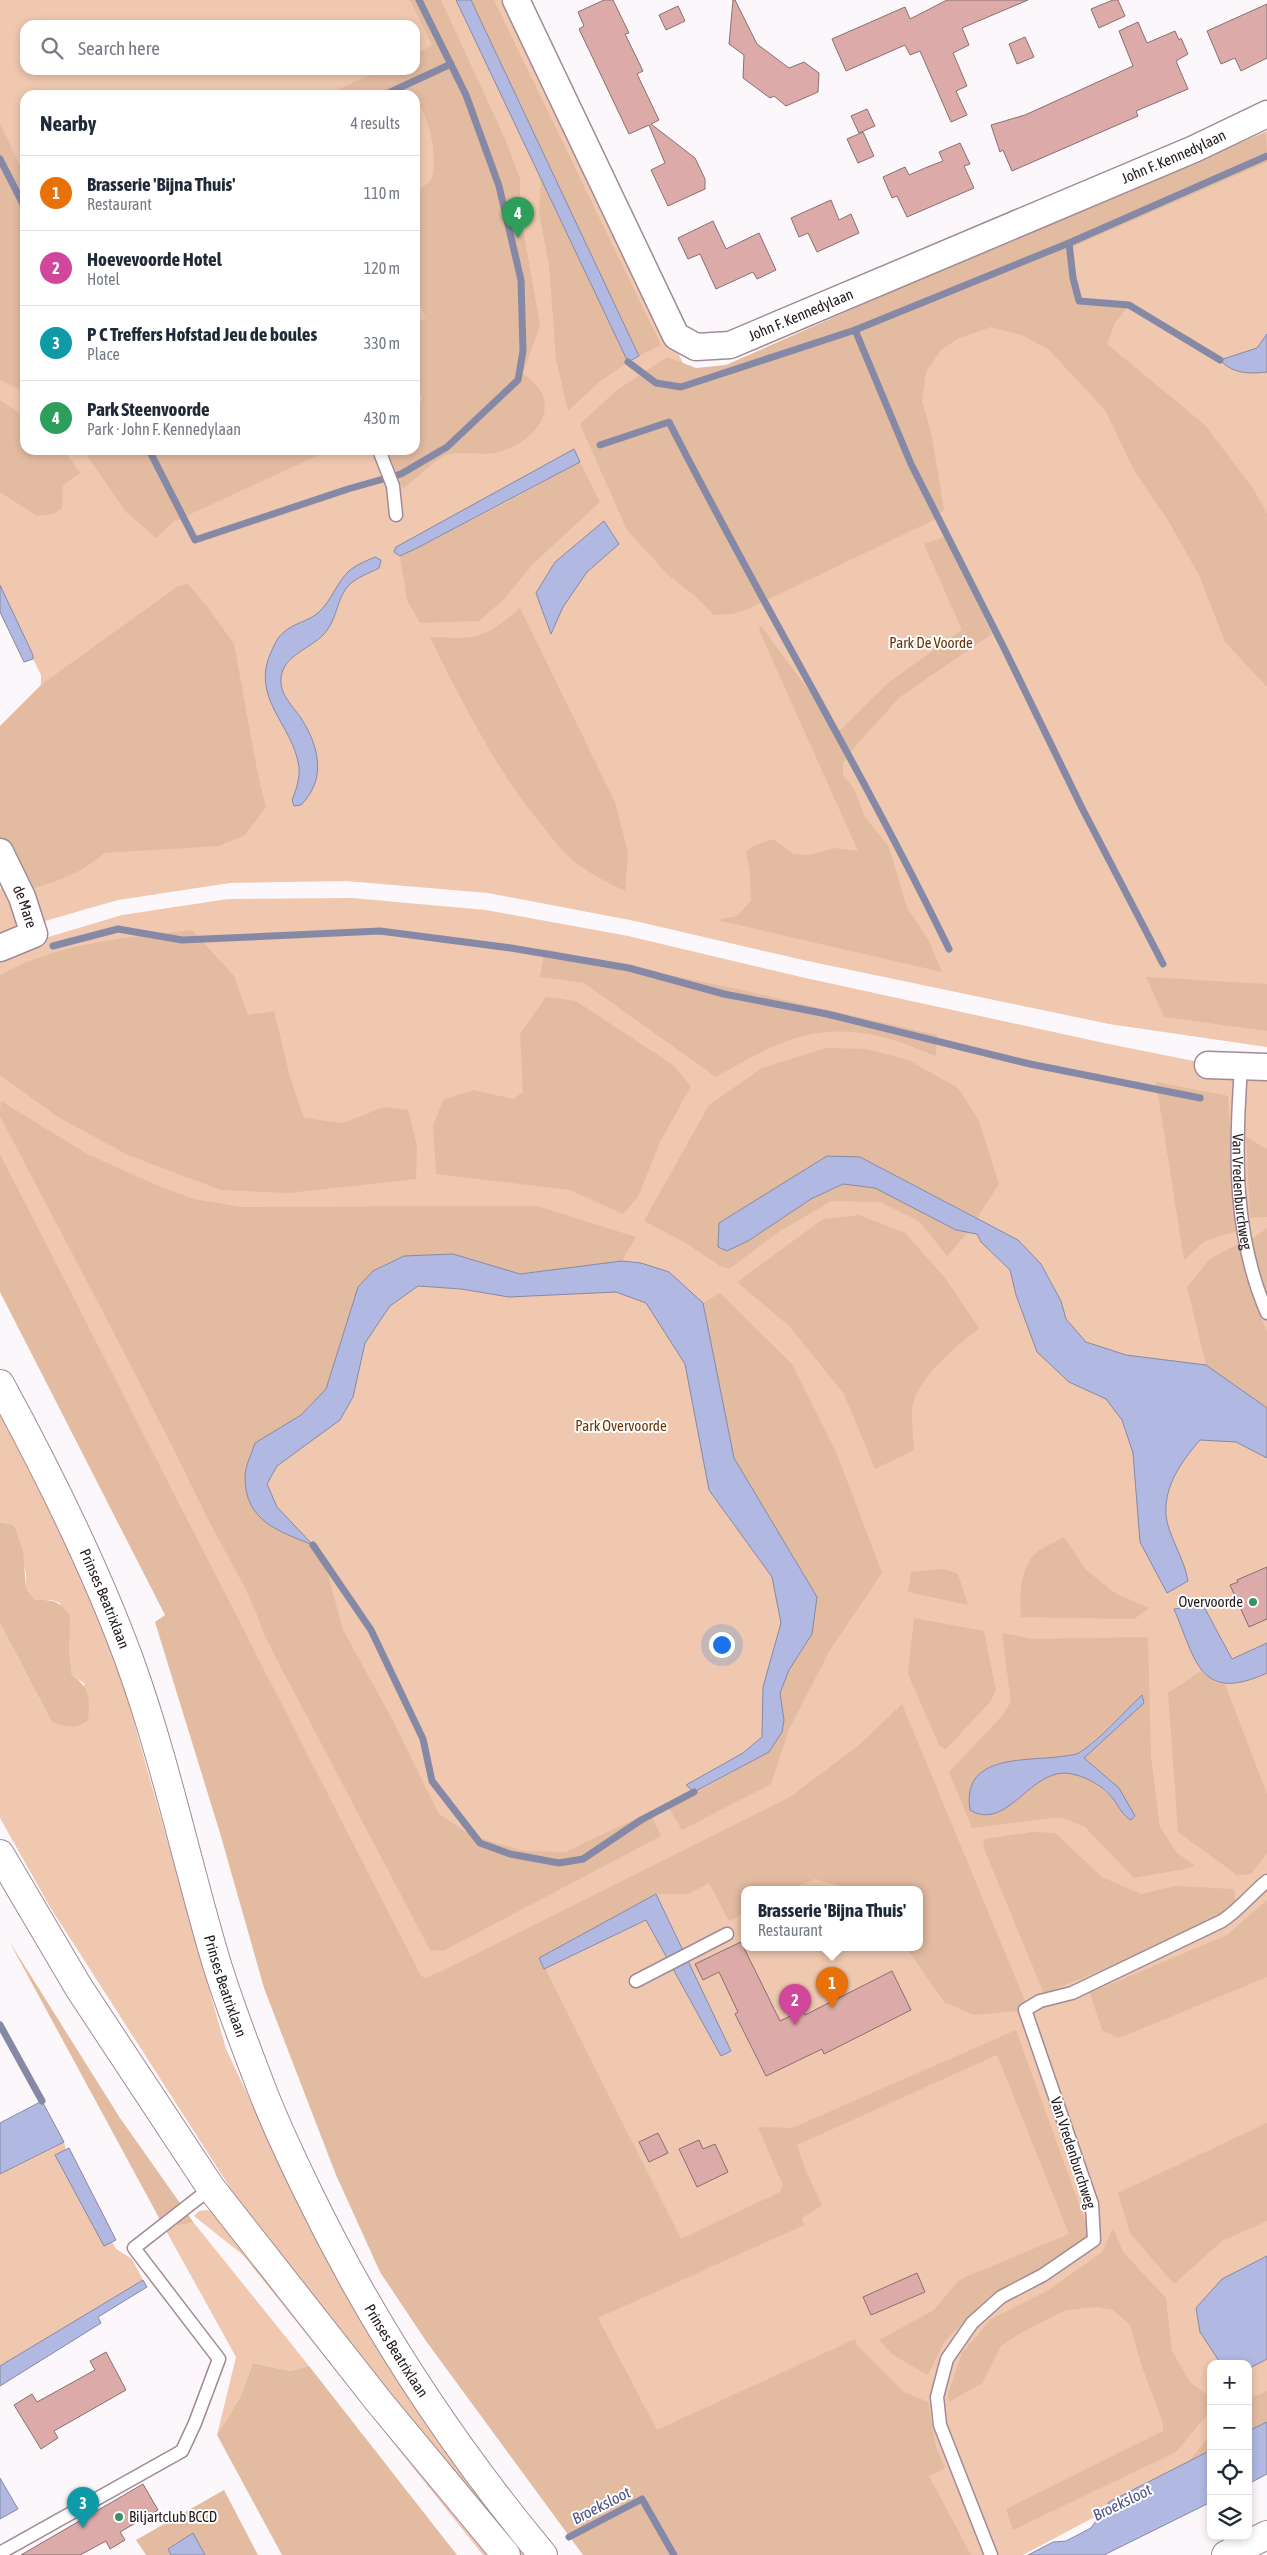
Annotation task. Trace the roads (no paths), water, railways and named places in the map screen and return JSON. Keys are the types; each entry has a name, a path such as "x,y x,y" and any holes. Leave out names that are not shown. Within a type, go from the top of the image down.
{"main road":[{"name":"Prinses Beatrixlaan","path":"0,1384 78,1539 130,1662 158,1750 214,1955 262,2091 292,2159 350,2274 413,2382 468,2460 539,2550"},
{"path":"0,1854 78,1988 210,2188 380,2403 506,2555"},
{"path":"1226,2555 1267,2535"}],"street":[{"name":"John F. Kennedylaan","path":"516,0 676,336 696,347 730,345 1194,149 1267,114"},
{"name":"de Mare","path":"0,852 22,897 34,934 0,948"},
{"path":"1208,1065 1241,1068 1267,1067"}],"lane":[{"path":"381,455 394,486 396,515"},
{"name":"Van Vredenburchweg","path":"1241,1068 1236,1137 1241,1230 1258,1292 1267,1313"},
{"name":"Van Vredenburchweg","path":"991,2554 940,2426 937,2397 947,2359 972,2323 1001,2297 1043,2276 1094,2240 1092,2204 1025,2010 1040,2001 1072,1993 1222,1920 1235,1912 1250,1895 1267,1881"},
{"path":"636,1981 727,1934"},
{"path":"0,2553 154,2471 182,2450 195,2423 219,2359 134,2248 210,2188"}],"water":[{"path":"456,0 471,0 639,356 628,362"},
{"path":"1267,334 1267,372 1242,372 1230,368 1220,360 1257,348"},
{"path":"574,449 580,462 419,547 400,556 394,552 396,547"},
{"path":"604,521 619,544 587,572 563,607 551,634 536,593 555,562"},
{"path":"375,557 381,560 379,568 360,577 349,585 342,595 328,629 317,640 291,658 283,670 281,684 285,696 307,729 316,751 317,762 317,773 309,795 301,805 294,806 292,800 298,780 299,767 289,738 269,698 266,684 266,669 271,652 279,637 287,630 319,612 348,572 357,565"},
{"path":"0,585 33,655 33,659 24,662 0,612"},
{"path":"827,1156 860,1157 1018,1240 1041,1264 1061,1301 1066,1319 1086,1342 1126,1355 1206,1365 1267,1408 1267,1458 1236,1442 1200,1440 1181,1465 1171,1484 1166,1504 1167,1522 1188,1581 1167,1593 1140,1542 1133,1453 1122,1420 1106,1399 1069,1382 1037,1352 1016,1295 1010,1270 981,1242 977,1234 956,1230 875,1188 843,1184 811,1199 748,1241 727,1251 718,1247 719,1223"},
{"path":"453,1254 520,1274 622,1261 641,1263 669,1272 703,1303 734,1458 817,1597 812,1634 789,1670 780,1693 784,1720 782,1732 769,1752 694,1792 686,1785 743,1753 762,1737 763,1687 781,1623 772,1577 709,1490 685,1364 646,1303 616,1292 509,1297 461,1289 418,1286 390,1306 365,1343 353,1397 340,1420 277,1466 267,1484 277,1507 313,1545 276,1529 257,1514 246,1492 245,1477 247,1464 255,1443 301,1415 326,1389 358,1287 373,1271 404,1256"},
{"path":"1203,1605 1232,1659 1267,1643 1267,1673 1244,1681 1227,1683 1213,1680 1203,1672 1188,1645 1174,1609"},
{"path":"1142,1695 1144,1703 1084,1758 1119,1788 1135,1816 1131,1820 1123,1814 1110,1795 1101,1787 1090,1780 1072,1774 1057,1774 1044,1779 996,1813 984,1815 970,1810 970,1791 976,1778 986,1769 1000,1763 1016,1760 1079,1753 1103,1733"},
{"path":"656,1894 731,2051 721,2056 646,1920 544,1969 539,1958"},
{"path":"42,2101 64,2142 0,2174 0,2123"},
{"path":"69,2148 116,2240 104,2246 55,2155"},
{"path":"1267,2256 1267,2359 1252,2367 1252,2360 1218,2360 1200,2332 1196,2308 1222,2279"},
{"path":"143,2280 147,2287 98,2317 101,2323 0,2386 0,2366"},
{"path":"1267,2422 1267,2474 1252,2482 1252,2450 1252,2429"},
{"path":"1207,2452 1207,2504 1104,2555 1028,2555 1053,2542 1066,2541 1091,2528 1109,2502"},
{"path":"0,2478 18,2509 0,2519"},
{"path":"193,2533 205,2555 171,2555 168,2549"}],"waterway":[{"path":"152,455 195,540 348,489 401,474 447,447 518,380 523,351 521,280 499,186 466,95 419,0"},
{"path":"395,90 451,64"},
{"path":"628,362 656,383 681,387 855,330 1069,243 1267,156"},
{"path":"0,159 20,198"},
{"path":"1069,243 1073,278 1079,301 1129,305 1220,360"},
{"path":"855,330 911,464 1082,808 1163,964"},
{"path":"600,445 669,422 738,554 846,750 949,949"},
{"path":"53,946 118,929 182,940 380,931 511,948 629,968 724,994 827,1014 1030,1064 1200,1098"},
{"path":"313,1545 371,1630 423,1739 432,1781 480,1843 510,1854 559,1863 583,1859 641,1820 694,1792"},
{"path":"0,2025 42,2101"},
{"name":"Broeksloot","path":"569,2537 642,2499 674,2555"}],"place":[{"name":"Park Steenvoorde","path":"518,238"},
{"name":"Overvoorde","path":"1253,1602"},
{"name":"Brasserie 'Bijna Thuis'","path":"832,2008"},
{"name":"Hoevevoorde Hotel","path":"795,2025"},
{"name":"Biljartclub BCCD","path":"119,2517"},
{"name":"P C Treffers Hofstad Jeu de boules","path":"83,2528"}],"park label":[{"name":"Park De Voorde","path":"931,643"},
{"name":"Park Overvoorde","path":"621,1426"}]}
